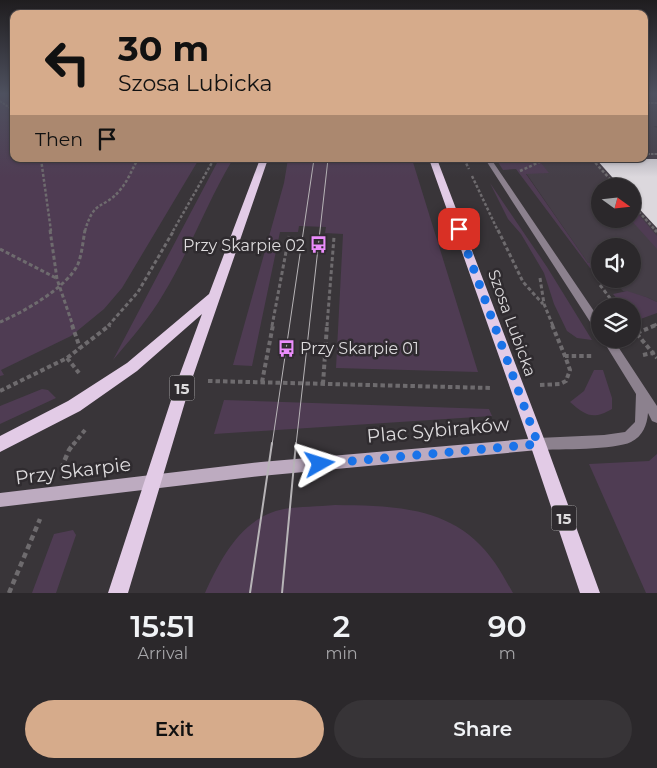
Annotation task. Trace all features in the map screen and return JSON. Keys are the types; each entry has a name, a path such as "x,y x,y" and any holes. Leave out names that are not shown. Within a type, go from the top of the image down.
{"main road":[{"name":"15","path":"118,593 152,481 214,296 263,162"},
{"name":"Szosa Lubicka","path":"434,162 538,444"},
{"path":"0,444 74,406 137,363 214,296"},
{"name":"15","path":"538,444 590,593"}],"street":[{"path":"490,162 591,314"},
{"path":"613,348 657,418"},
{"path":"538,444 604,441 628,437 641,424 642,392"},
{"name":"Plac Sybiraków","path":"152,481 329,462 538,444"},
{"name":"Przy Skarpie","path":"0,500 152,481"}],"path":[{"path":"41,162 56,279 80,348"},
{"path":"0,322 17,315 59,284 78,266 86,227 92,212 118,193 136,162"},
{"path":"0,392 67,358 112,323 138,292 212,162"},
{"path":"513,174 539,162"},
{"path":"595,162 609,178"},
{"path":"472,176 523,282 544,304 565,356 570,370 569,376 566,381 560,384 549,384"},
{"path":"641,214 657,232"},
{"path":"262,382 289,236"},
{"path":"323,384 334,238"},
{"path":"0,249 56,279"},
{"path":"641,331 657,324"},
{"path":"641,337 657,358"},
{"path":"655,353 657,362"},
{"path":"565,356 600,356"},
{"path":"67,358 82,377"},
{"path":"225,380 488,388"},
{"path":"9,593 34,531"}],"shaded area":[{"path":"0,122 10,122 10,162 197,162 122,288 104,309 71,336 1,370 4,375 0,376"},
{"path":"648,122 657,122 657,126 653,126 657,128 657,302 623,291 620,288 641,288 641,238 591,238 591,263 588,263 526,173 548,173 540,162 648,162"},
{"path":"217,162 231,162 159,302 113,360"},
{"path":"288,162 413,162 478,372 336,368 343,234 325,233 326,227 299,226 298,232 280,232 252,366 233,365 284,183"},
{"path":"498,162 540,162 549,173 526,174 588,263 591,263 591,268 590,268 516,169 503,170"},
{"path":"490,183 547,267 591,340 577,338 567,331 554,304 544,273 521,234 508,219"},
{"path":"641,217 657,236 657,249 638,228 641,228"},
{"path":"627,291 646,297 657,302 657,313 641,319 641,298 616,298 613,294"},
{"path":"594,370 603,370 612,398 612,409 600,415 585,413 570,402 584,391"},
{"path":"42,389 48,390 56,398 0,424 0,406"},
{"path":"224,400 489,409 492,416 214,434"},
{"path":"657,454 657,593 646,593 589,464 649,461"},
{"path":"335,505 381,506 403,509 424,513 444,520 462,530 479,544 495,563 513,593 205,593 226,553 245,530 256,521 269,513 284,509"},
{"path":"73,530 76,535 56,593 32,593 54,534"}],"building":[{"path":"648,159 657,159 657,228 641,211 641,178 613,178 599,162 648,162"}],"tram line":[{"path":"272,445 314,162"},
{"path":"296,445 328,162"},
{"path":"250,593 272,443"},
{"path":"282,593 296,443"}],"place":[{"name":"Przy Skarpie 02","path":"319,245"},
{"name":"Przy Skarpie 01","path":"286,348"}],"route":[{"path":"320,464 538,444 459,229"}]}
